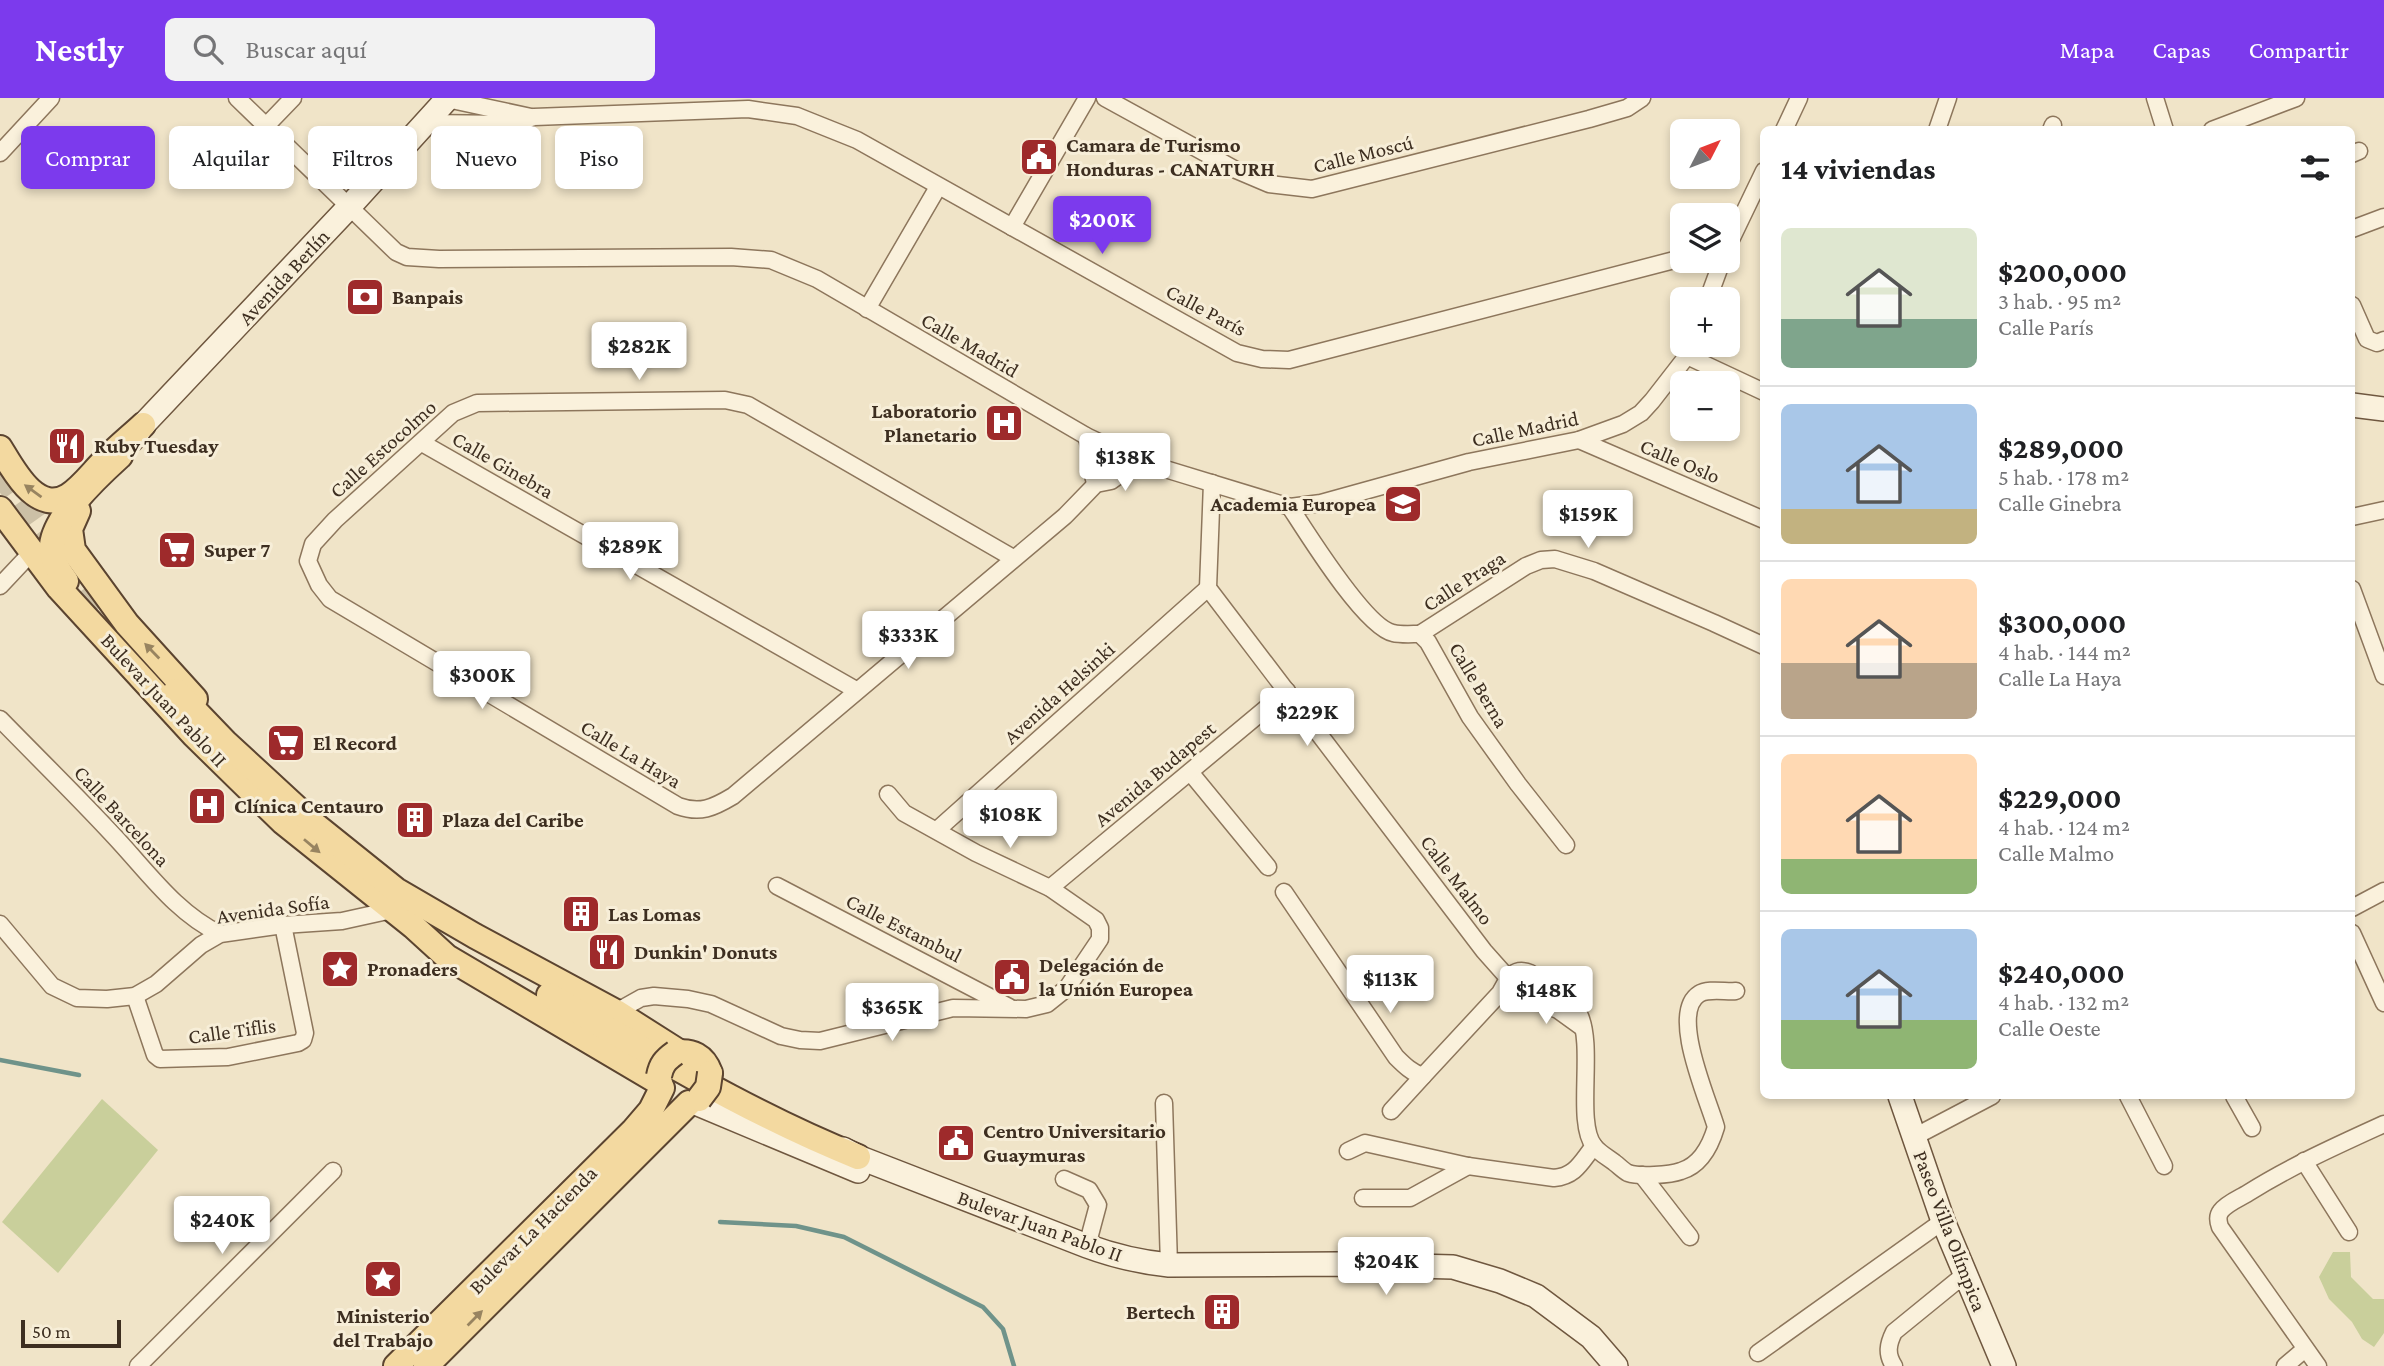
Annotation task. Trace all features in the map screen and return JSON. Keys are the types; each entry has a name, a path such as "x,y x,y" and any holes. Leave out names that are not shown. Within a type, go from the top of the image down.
{"main road":[{"name":"Avenida Berlín","path":"120,456 143,425 448,99"},
{"path":"2355,405 2384,409"},
{"path":"0,448 32,493 58,500 67,497 79,487 143,425"},
{"path":"120,456 75,515 70,529 73,550 112,606 185,685 225,742"},
{"path":"120,456 105,469 60,522 52,551 61,574 76,596 256,796"},
{"name":"Bulevar Juan Pablo II","path":"0,509 59,588 185,725 256,796 313,847 394,900 475,936 615,1012 677,1053"},
{"name":"Bulevar Juan Pablo II","path":"176,691 225,742 394,900 413,926 447,957 660,1083"},
{"name":"Bulevar Juan Pablo II","path":"394,900 407,903 452,939 508,972 760,1113 856,1163"},
{"name":"Bulevar Juan Pablo II","path":"413,926 756,1118 811,1144 1075,1255 1142,1276 1170,1278 1377,1275 1436,1279 1481,1290 1521,1307 1556,1328 1583,1350 1596,1366"},
{"path":"554,1019 627,1074 635,1085 641,1103 633,1132"},
{"path":"677,1053 697,1054 709,1070 708,1087 694,1101 673,1100 660,1083 661,1067 666,1059 677,1053"},
{"name":"Bulevar Juan Pablo II","path":"709,1070 752,1101 856,1163"},
{"name":"Bulevar La Hacienda","path":"396,1366 633,1132 651,1110 660,1083"},
{"name":"Paseo Villa Olímpica","path":"1901,1099 1943,1221 2004,1366"},
{"name":"Bulevar Juan Pablo II","path":"694,1101 856,1163 1116,1256 1169,1265 1338,1264 1453,1267 1500,1281 1536,1296 1591,1337 1616,1366"},
{"name":"Bulevar La Hacienda","path":"426,1366 694,1101"}],"street":[{"path":"0,153 51,98"},
{"name":"Calle Madrid","path":"237,98 266,126"},
{"path":"266,126 293,98"},
{"path":"1012,227 1087,98"},
{"name":"Calle Moscú","path":"1105,98 1236,170 1269,184 1312,189 1589,120 1627,108 1642,98"},
{"path":"1786,126 1798,98"},
{"path":"1938,126 1948,98"},
{"path":"2155,98 2164,126"},
{"path":"2223,126 2297,98"},
{"name":"Calle París","path":"448,99 534,117 748,109 797,116 857,140 1237,353 1262,359 1289,360 1670,261"},
{"name":"Calle París","path":"426,123 511,124 534,117"},
{"name":"Calle Madrid","path":"294,153 396,251 407,257 731,257 771,260 817,279 1086,436 1139,461 1290,507 1321,503 1469,462 1579,440 1623,424 1641,413 1684,357"},
{"path":"1740,220 1760,178"},
{"path":"867,309 938,187"},
{"path":"2355,228 2384,217"},
{"path":"2355,312 2367,339 2377,342 2384,340"},
{"path":"1700,357 1760,390"},
{"name":"Calle Estocolmo","path":"308,561 313,544 335,520 453,413 477,403 725,400 748,405 1013,558"},
{"path":"1086,436 1091,454 1092,477 1096,484"},
{"name":"Calle Oslo","path":"1579,440 1760,518"},
{"name":"Calle Ginebra","path":"422,443 856,690"},
{"path":"856,690 1065,516 1096,484 1111,481 1139,461"},
{"path":"1208,588 1212,483"},
{"name":"Calle Berna","path":"1290,507 1349,593 1380,628 1392,633 1420,634 1428,642 1470,717 1566,845"},
{"path":"2355,516 2384,510"},
{"path":"0,586 31,552"},
{"name":"Calle Praga","path":"1420,634 1525,565 1555,559 1642,592 1760,644"},
{"name":"Calle La Haya","path":"308,561 319,585 330,599 678,806 697,811 716,806 733,796 856,690"},
{"name":"Calle Malmo","path":"1208,588 1484,951 1508,977"},
{"name":"Avenida Helsinki","path":"937,830 1208,588"},
{"path":"2355,597 2384,676"},
{"name":"Avenida Budapest","path":"1050,888 1287,691"},
{"name":"Calle Barcelona","path":"0,719 172,900 199,924 220,934"},
{"path":"1190,772 1268,867"},
{"path":"615,1012 641,998 654,996 688,999 710,1004 781,1036 820,1041 953,1008 1026,1009 1047,1004 1067,988 1100,939 1100,928 1096,920 1050,888 976,853 904,813 888,794"},
{"name":"Calle Estambul","path":"777,886 1012,1008"},
{"path":"2355,906 2384,891"},
{"path":"1284,892 1396,1056 1405,1067 1423,1076"},
{"name":"Avenida Sofía","path":"135,996 156,984 201,945 220,934 342,920 394,900"},
{"path":"0,924 51,986 77,998 135,996"},
{"name":"Calle Tiflis","path":"135,996 155,1055 160,1059 228,1057 298,1043 303,1040 305,1033 283,925"},
{"path":"2355,940 2384,1003"},
{"path":"1391,1111 1500,993 1508,977 1524,970 1569,1001 1579,1014 1583,1028 1587,1130 1594,1146 1628,1173 1642,1175 1681,1171 1695,1164 1713,1139 1716,1126 1686,1031 1688,1009 1693,999 1703,992 1736,991"},
{"path":"1914,1136 1986,1099"},
{"path":"2130,1099 2164,1166"},
{"path":"2236,1099 2252,1128"},
{"path":"1164,1103 1169,1265"},
{"path":"2318,1366 2220,1227 2218,1219 2220,1212 2227,1206 2304,1161 2384,1124"},
{"path":"1348,1152 1365,1143 1468,1166 1554,1178 1573,1173 1594,1146"},
{"path":"2304,1161 2349,1232"},
{"path":"1363,1198 1410,1198 1468,1166"},
{"path":"139,1366 333,1171"},
{"path":"1642,1175 1690,1237"},
{"path":"1064,1179 1089,1190 1098,1205 1087,1246"},
{"path":"1758,1353 1943,1221"},
{"path":"1894,1366 1888,1353 1894,1332 1964,1275"},
{"path":"2285,1366 2305,1349"}],"green space":[{"path":"102,1099 158,1150 58,1273 2,1222"},
{"path":"2333,1252 2350,1252 2351,1277 2373,1299 2384,1299 2384,1333 2374,1347 2362,1339 2352,1322 2329,1299 2319,1277"}],"waterway":[{"path":"0,1060 79,1075"},
{"path":"720,1222 796,1226 844,1237 983,1307 1003,1329 1014,1366"}],"tunnel":[{"path":"0,472 102,616 139,653"}],"place":[{"name":"Camara de Turismo Honduras - CANATURH","path":"1039,157"},
{"name":"Banpais","path":"365,297"},
{"name":"Laboratorio Planetario","path":"1004,423"},
{"name":"Ruby Tuesday","path":"67,446"},
{"name":"Academia Europea","path":"1403,504"},
{"name":"Super 7","path":"177,550"},
{"name":"El Record","path":"286,743"},
{"name":"Clínica Centauro","path":"207,806"},
{"name":"Plaza del Caribe","path":"415,820"},
{"name":"Las Lomas","path":"581,914"},
{"name":"Dunkin' Donuts","path":"607,952"},
{"name":"Pronaders","path":"340,969"},
{"name":"Delegación de la Unión Europea","path":"1012,977"},
{"name":"Centro Universitario Guaymuras","path":"956,1143"},
{"name":"Ministerio del Trabajo","path":"383,1279"},
{"name":"Bertech","path":"1222,1312"}]}
